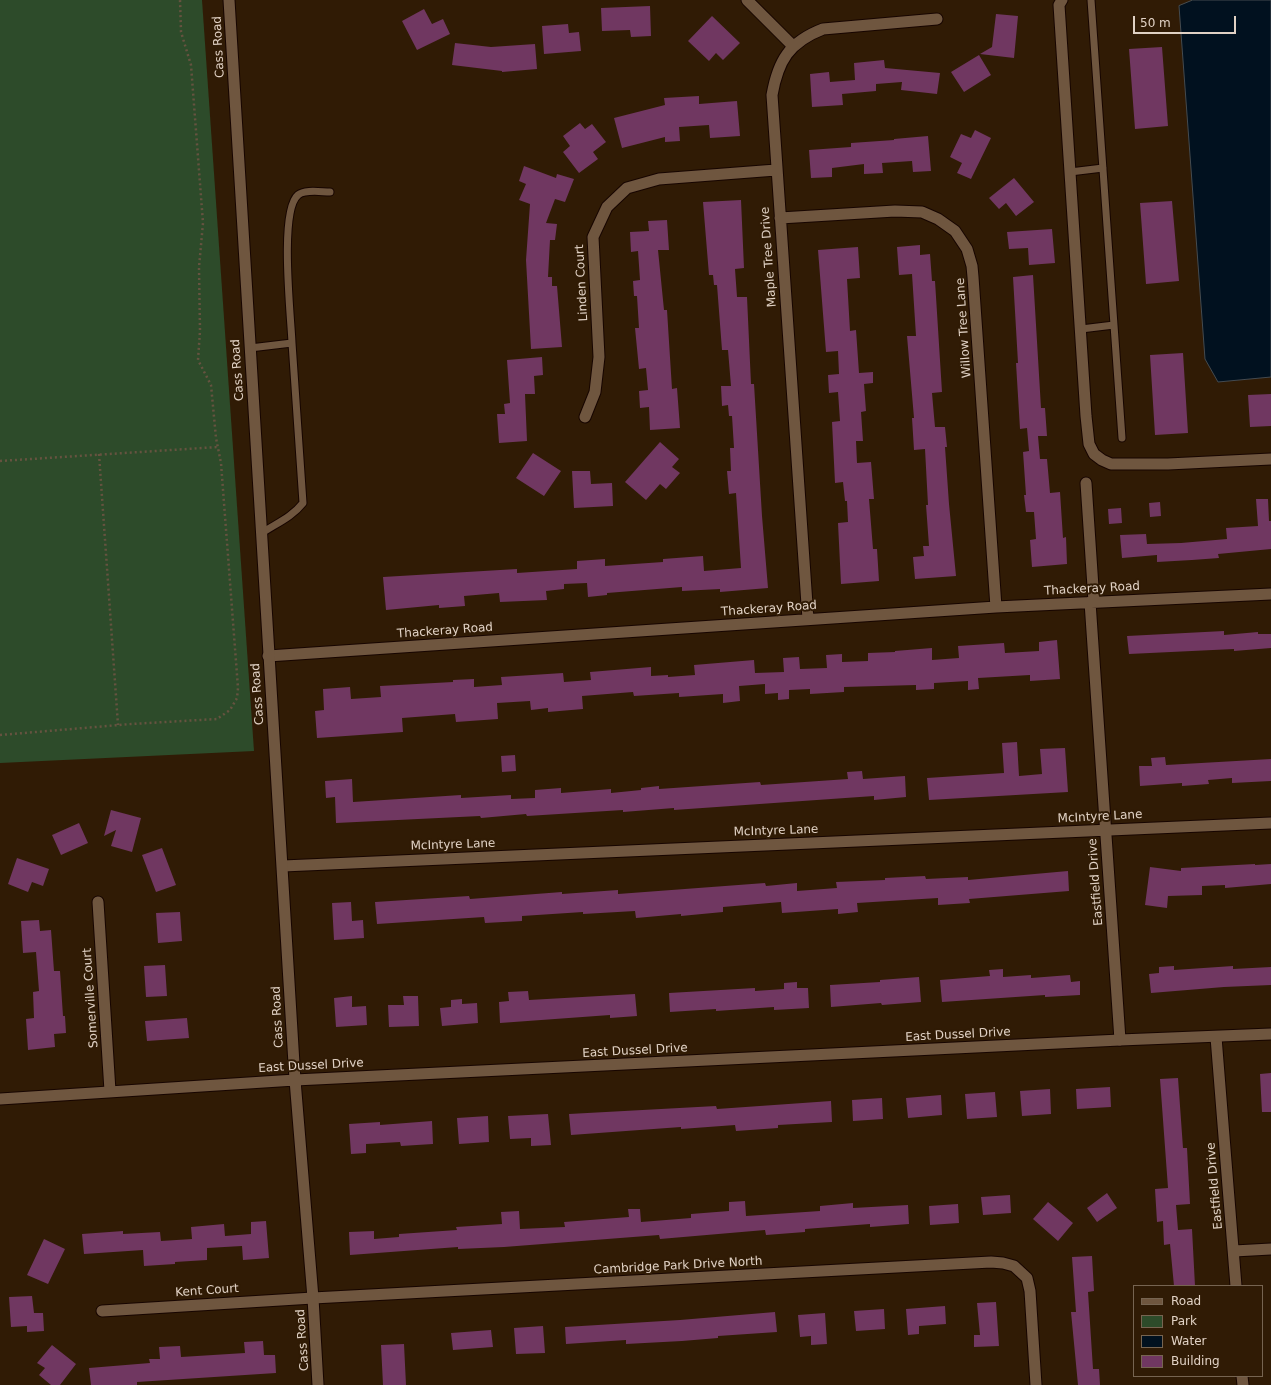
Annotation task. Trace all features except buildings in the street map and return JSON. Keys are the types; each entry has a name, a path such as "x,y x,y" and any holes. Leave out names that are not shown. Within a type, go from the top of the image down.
{"street":[{"name":"Cass Road","path":"229,0 295,1080 313,1298 318,1385"},
{"path":"747,0 793,46"},
{"path":"1062,0 1060,5 1065,101 1089,444 1094,454 1111,464 1168,464 1271,459"},
{"name":"Maple Tree Drive","path":"808,619 776,170 772,96 775,77 779,66 793,46 811,34 823,29 937,18"},
{"name":"Linden Court","path":"585,417 595,392 599,357 593,237 607,207 627,188 659,180 776,170"},
{"name":"Willow Tree Lane","path":"780,218 895,211 922,212 938,219 955,231 967,249 974,277 996,607"},
{"name":"Eastfield Drive","path":"1086,483 1105,830 1120,1040"},
{"name":"Thackeray Road","path":"268,656 996,607 1271,594"},
{"name":"McIntyre Lane","path":"283,866 1271,823"},
{"name":"Somerville Court","path":"98,902 110,1091"},
{"name":"East Dussel Drive","path":"0,1100 110,1091 295,1080 1271,1034"},
{"name":"Eastfield Drive","path":"1216,1037 1236,1285"},
{"path":"1234,1251 1271,1249"},
{"name":"Cambridge Park Drive North","path":"313,1298 991,1262 1003,1263 1014,1266 1027,1278 1030,1291 1036,1385"},
{"name":"Kent Court","path":"102,1310 313,1298"}],"lane":[{"path":"1091,0 1122,438"},
{"path":"1070,172 1103,168"},
{"path":"262,532 290,516 302,503 287,243 292,205 296,197 302,192 330,192"},
{"path":"1081,329 1114,325"},
{"path":"250,348 292,343"}],"path":[{"path":"0,735 118,725 217,719 230,710 238,698 222,470 216,438 211,385 198,360 200,331 199,267 203,223 191,65 181,32 180,0"},
{"path":"0,461 218,447"},
{"path":"99,454 118,725"}],"green space":[{"path":"0,0 202,0 254,751 0,763"}],"water":[{"path":"1193,0 1271,0 1271,377 1218,382 1205,359 1179,6"}]}
